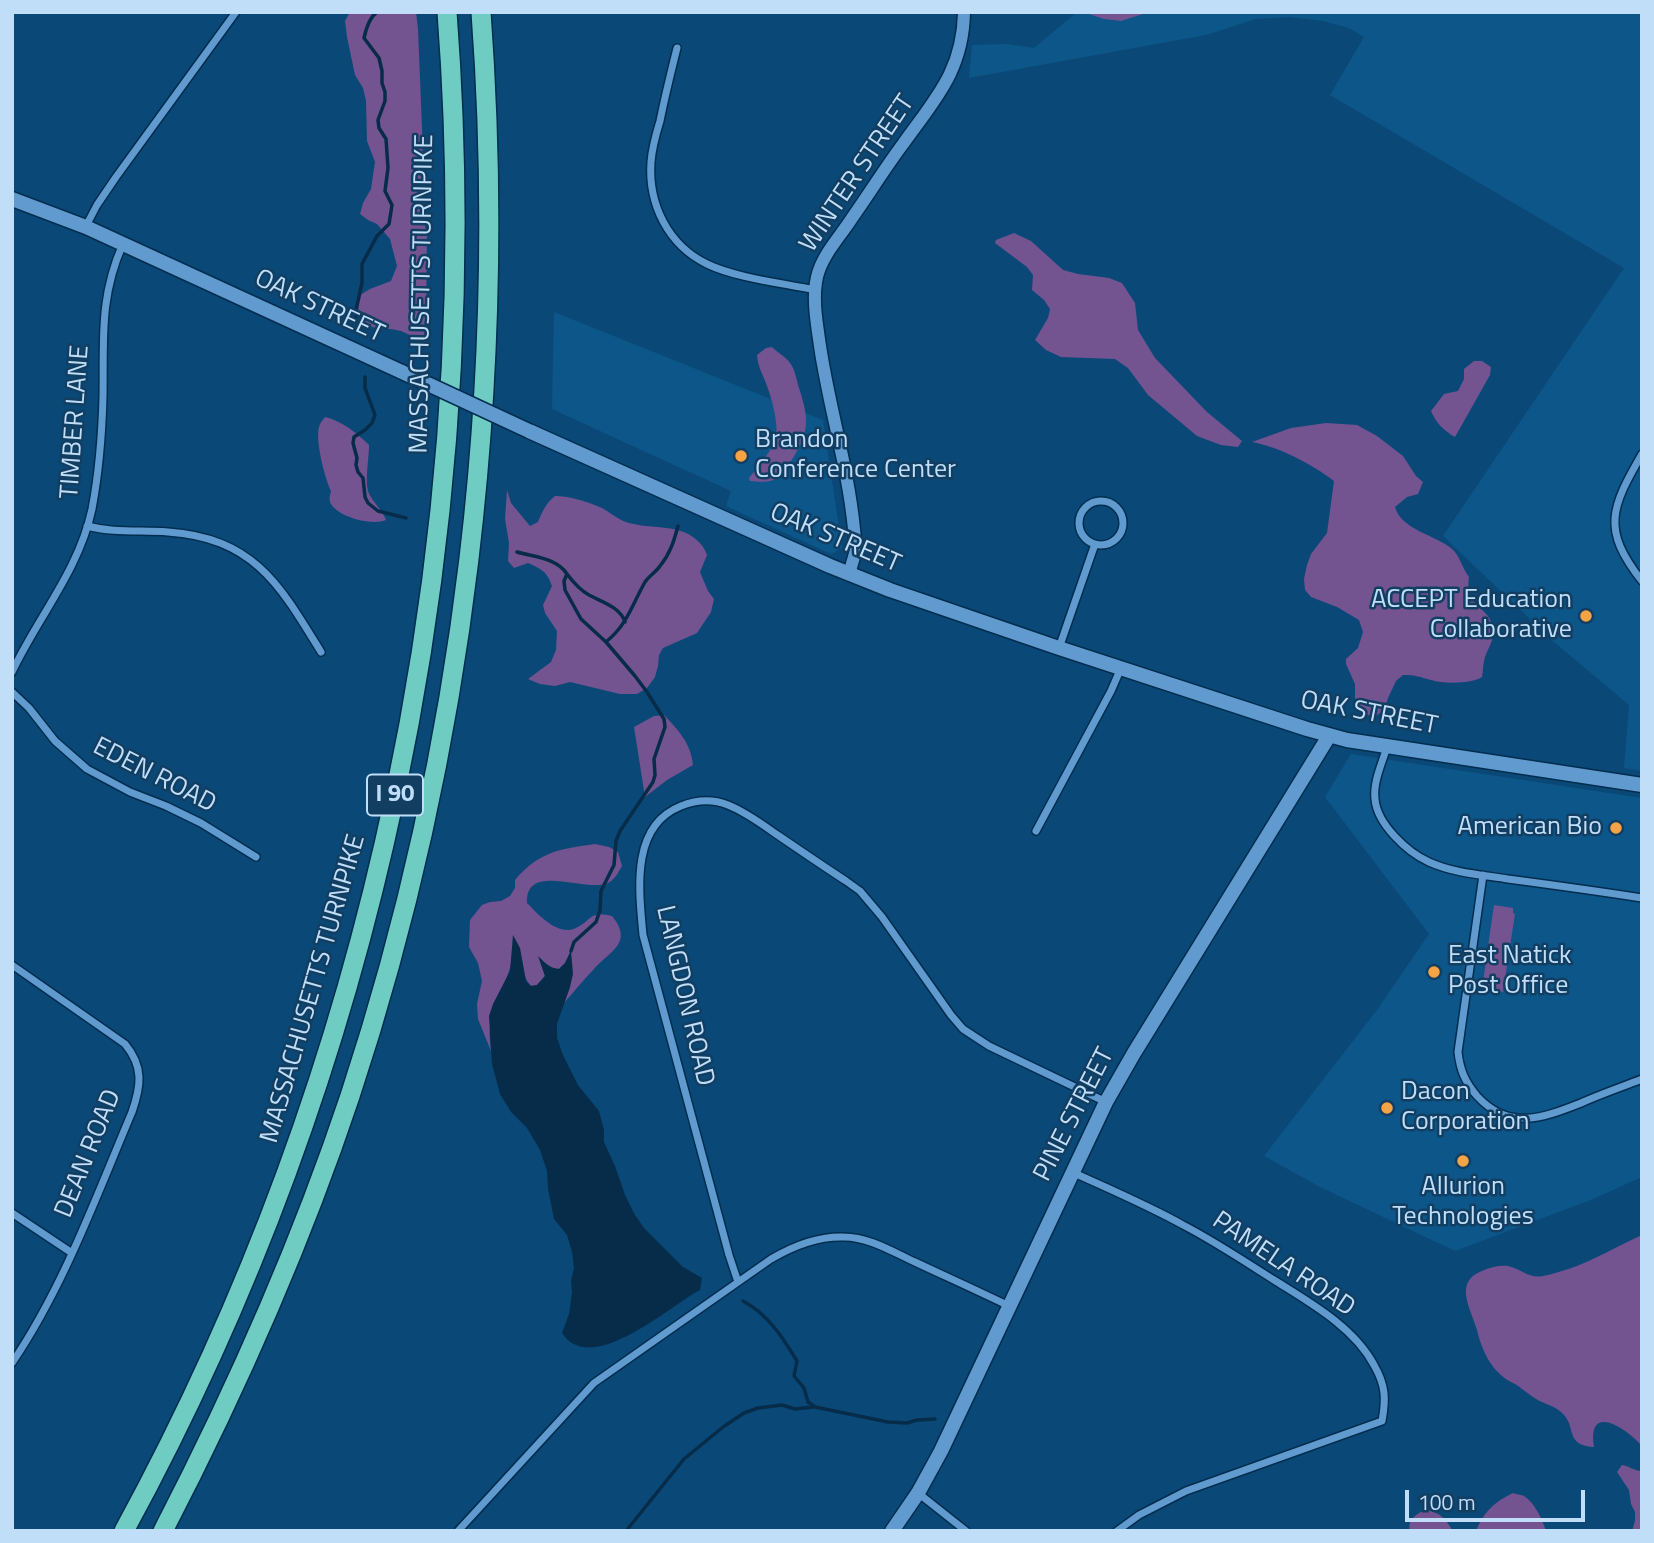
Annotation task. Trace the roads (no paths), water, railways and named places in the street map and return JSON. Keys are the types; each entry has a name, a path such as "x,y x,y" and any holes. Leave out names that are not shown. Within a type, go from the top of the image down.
{"highway":[{"name":"MASSACHUSETTS TURNPIKE","path":"124,1531 209,1360 278,1196 342,1006 397,790 410,725 436,549 450,395 454,328 455,216 454,128 447,12"},
{"name":"I 90","path":"163,1531 240,1375 289,1261 325,1167 389,965 431,792 462,615 481,437 489,258 488,147 481,12"}],"main road":[{"name":"OAK STREET","path":"12,199 86,227 529,431 849,573 907,596 1329,736 1642,785"},
{"name":"PINE STREET","path":"892,1531 918,1493 941,1451 1105,1102 1329,736"}],"street":[{"path":"86,227 116,177 236,12"},
{"name":"WINTER STREET","path":"849,573 855,557 855,528 822,358 815,290 820,267 833,246 946,84 961,47 964,12"},
{"path":"677,48 651,162 654,198 659,214 678,243 706,263 734,273 815,290"},
{"name":"TIMBER LANE","path":"12,672 70,570 87,526 101,437 105,301 112,271 123,244"},
{"path":"1642,454 1621,491 1615,523 1621,550 1642,581"},
{"path":"1096,501 1112,503 1123,517 1121,533 1108,544 1095,544 1086,540 1080,531 1080,516 1087,505 1096,501"},
{"path":"87,526 119,532 179,533 204,537 233,548 256,564 278,586 321,652"},
{"path":"1059,648 1095,544"},
{"path":"1036,831 1121,668"},
{"name":"EDEN ROAD","path":"12,692 29,708 55,741 88,769 130,792 201,823 256,857"},
{"path":"1387,745 1374,797 1377,809 1387,827 1406,847 1426,861 1483,875 1642,898"},
{"name":"LANGDON ROAD","path":"738,1282 643,934 640,893 645,844 661,818 673,809 703,800 729,805 755,819 823,865 860,891 871,903 963,1029 989,1046 1105,1102"},
{"path":"1483,875 1458,1040 1459,1067 1471,1088 1498,1113 1520,1119 1553,1114 1642,1079"},
{"name":"DEAN ROAD","path":"12,965 125,1044 139,1071 138,1090 132,1112 72,1253 41,1317 12,1363"},
{"name":"PAMELA ROAD","path":"1072,1172 1203,1236 1324,1314 1349,1334 1367,1354 1380,1378 1385,1401 1382,1421 1186,1491 1139,1515 1117,1531"},
{"path":"12,1213 72,1253"},
{"path":"458,1531 594,1383 787,1250 815,1241 848,1237 861,1239 1009,1306"},
{"path":"918,1493 966,1531"}],"waterway":[{"path":"356,320 362,264 377,236 389,224 392,205 385,191 388,168 386,139 379,128 378,120 385,101 382,71 379,58 364,38 370,20 377,12"},
{"path":"365,377 365,388 375,415 372,423 354,437 353,443 356,465 363,478 365,497 378,511 406,518"},
{"path":"607,641 625,621 645,582 666,557 678,526"},
{"path":"517,552 545,559 563,569 567,574 564,581 565,590 581,619 606,642 635,676 664,719 665,727 654,759 653,782 620,831 616,841 614,865 601,891 596,922 574,942 571,951"},
{"path":"567,574 586,593 615,609 625,622"},
{"path":"743,1301 767,1320 786,1344 797,1361 794,1376 804,1388 808,1402 815,1407 888,1422 907,1423 935,1419"},
{"path":"626,1531 684,1459 744,1413 782,1405 795,1409 813,1407"}],"place":[{"name":"Brandon Conference Center","path":"741,456"},
{"name":"ACCEPT Education Collaborative","path":"1586,616"},
{"name":"American Bio","path":"1616,828"},
{"name":"East Natick Post Office","path":"1434,972"},
{"name":"Dacon Corporation","path":"1387,1108"},
{"name":"Allurion Technologies","path":"1463,1161"}]}
